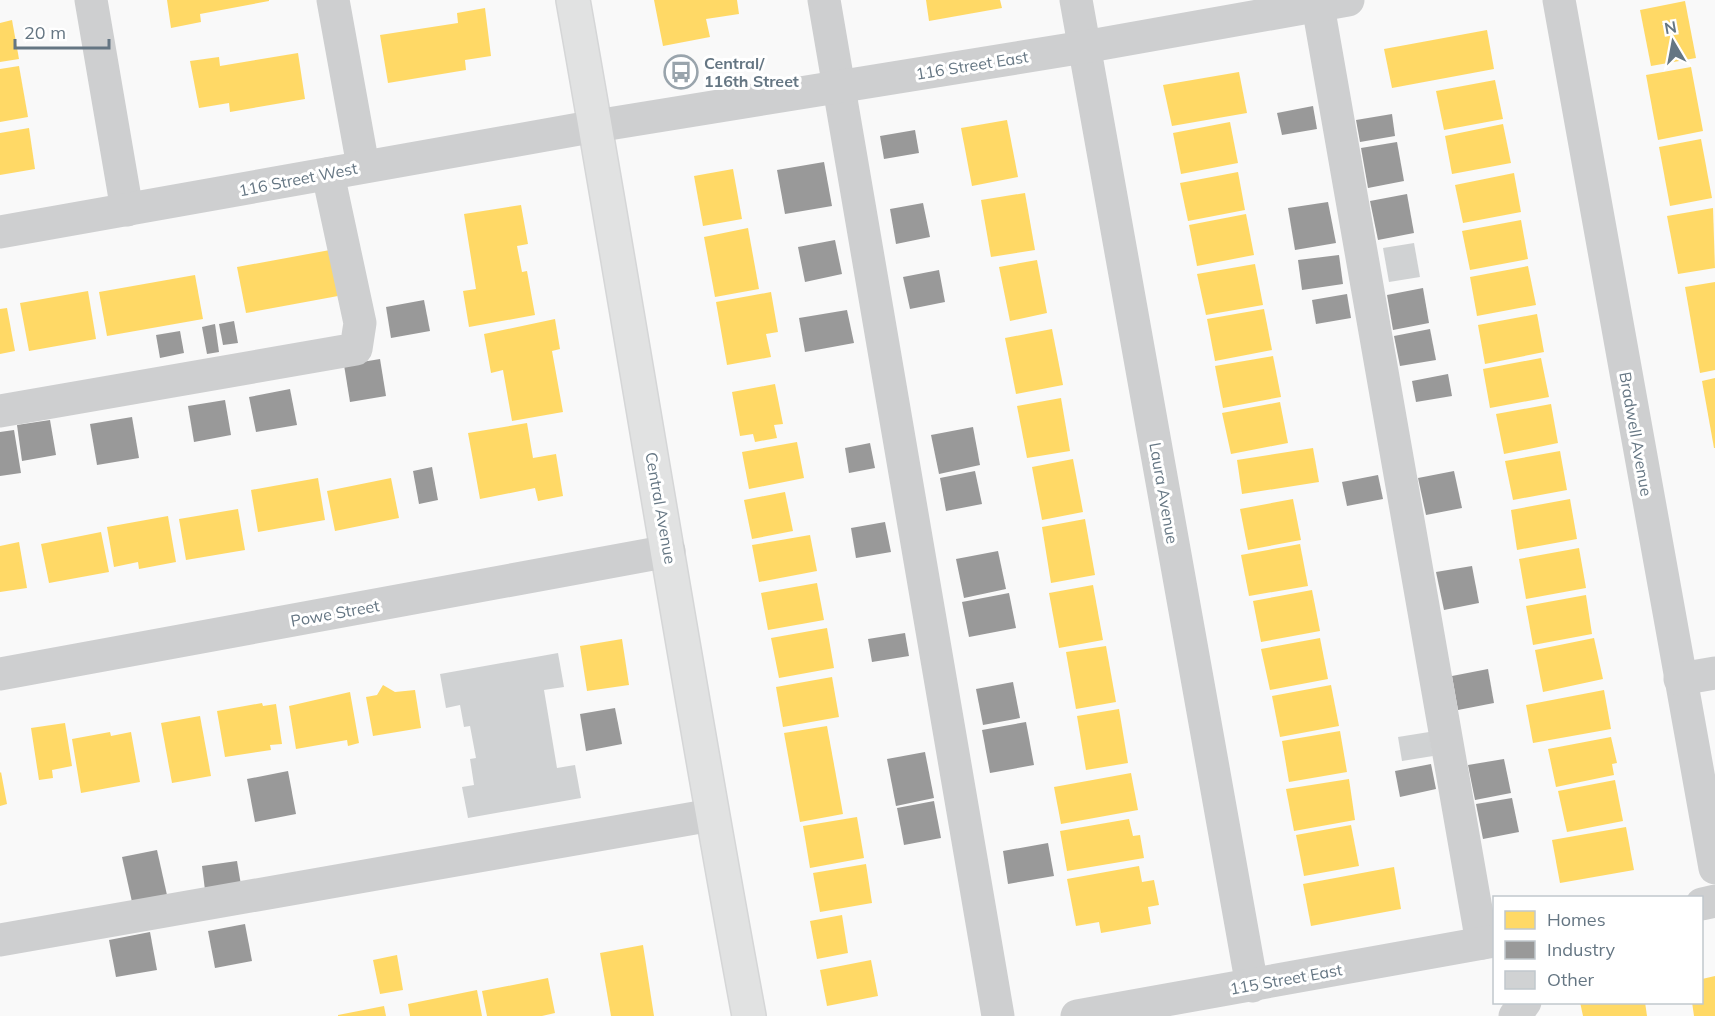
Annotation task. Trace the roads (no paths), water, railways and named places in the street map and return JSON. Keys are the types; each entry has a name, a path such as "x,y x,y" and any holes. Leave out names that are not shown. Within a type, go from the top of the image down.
{"main road":[{"name":"Central Avenue","path":"573,0 669,551 712,815 749,1016"}],"street":[{"path":"91,0 127,210"},
{"path":"333,0 363,166"},
{"path":"824,0 998,1016"},
{"name":"Laura Avenue","path":"1076,0 1252,986"},
{"name":"Bradwell Avenue","path":"1559,0 1715,868"},
{"path":"1328,2 1488,942"},
{"name":"116 Street East","path":"596,126 1084,47 1328,2"},
{"name":"116 Street West","path":"0,232 596,126"},
{"path":"0,411 356,349 360,323 328,174"},
{"name":"Powe Street","path":"0,674 669,551"},
{"path":"1680,679 1715,674"},
{"path":"0,940 712,815"},
{"name":"115 Street East","path":"1077,1016 1488,942"}],"place":[{"name":"Central/ 116th Street","path":"681,72"}]}
